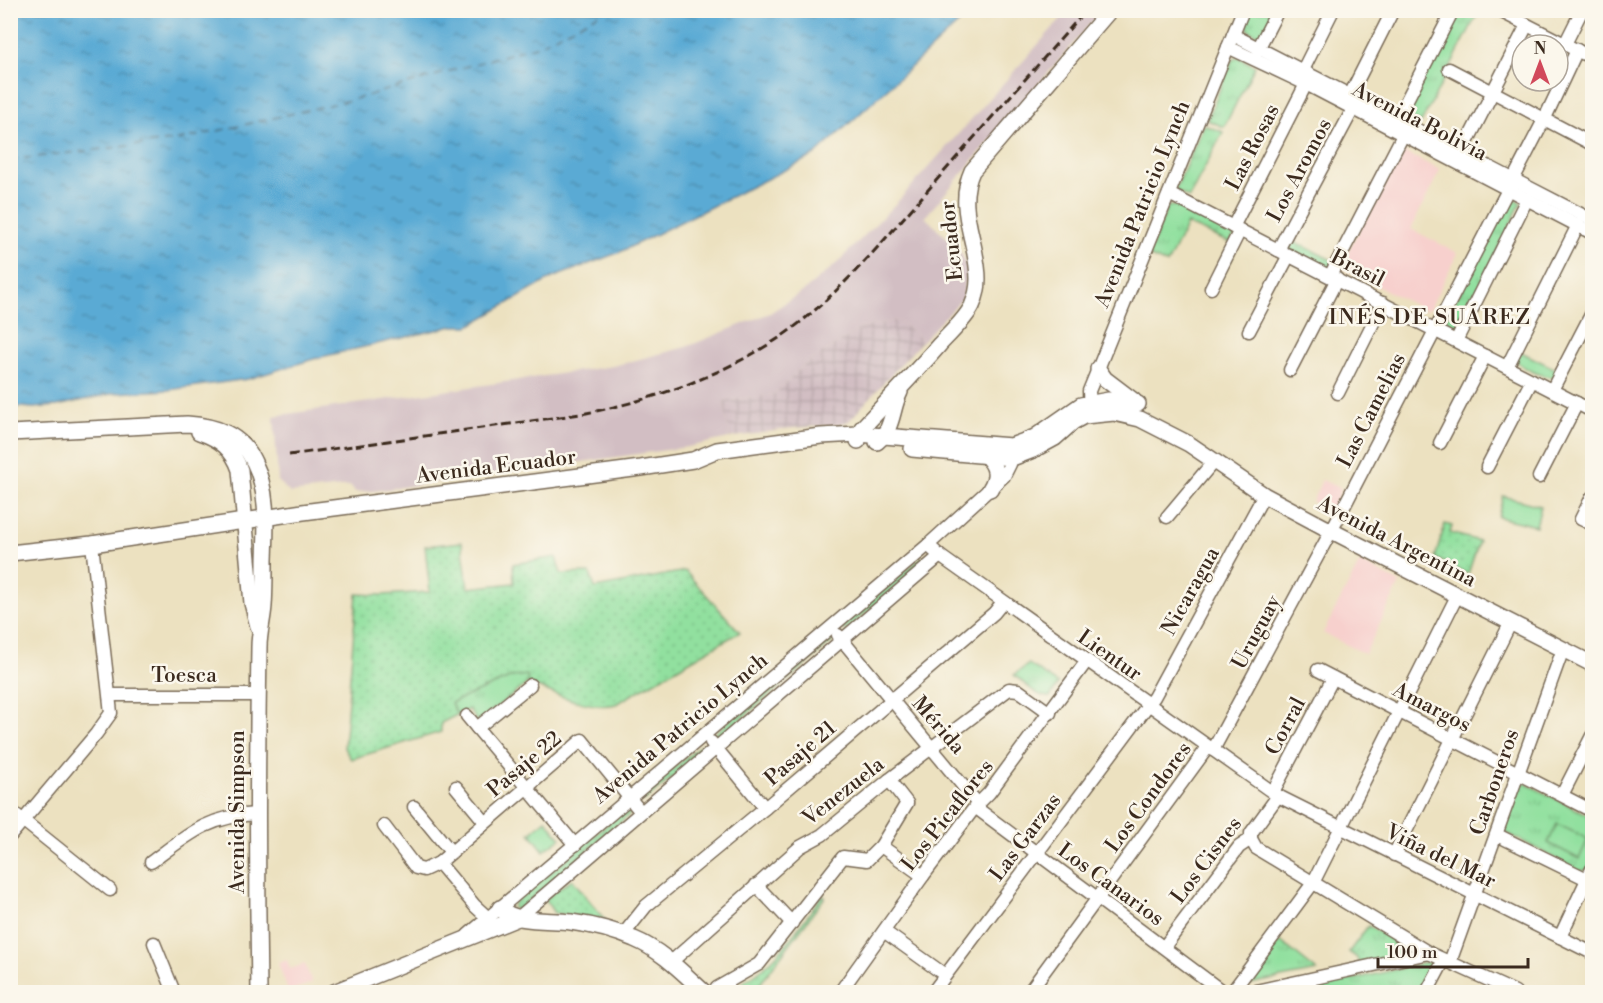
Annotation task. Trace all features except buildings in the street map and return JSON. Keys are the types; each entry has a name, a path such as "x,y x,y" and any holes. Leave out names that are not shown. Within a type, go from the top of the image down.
{"main road":[{"name":"Ecuador","path":"858,439 862,428 962,321 975,298 978,270 965,200 972,171 1110,10"},
{"path":"1098,369 1105,379 1138,404"},
{"name":"Ecuador","path":"879,441 893,420 898,396 904,384"},
{"name":"Avenida Argentina","path":"879,441 986,456 1033,450 1055,438 1090,409 1118,400 1138,404 1189,444 1264,495 1456,596 1593,664"},
{"name":"Avenida Argentina","path":"1090,409 1132,416 1157,426 1189,444"},
{"path":"893,420 898,431 910,438"},
{"path":"10,433 165,425"},
{"name":"Avenida Simpson","path":"165,425 203,425 232,435 243,445 254,460 267,518 264,607 259,632 256,813 259,993"},
{"name":"Avenida Simpson","path":"165,425 202,433 231,450 240,470 252,603 259,632"},
{"name":"Avenida Ecuador","path":"693,460 717,450 796,438 858,439"},
{"name":"Avenida Argentina","path":"879,441 910,438 1011,452"},
{"path":"858,439 879,441"},
{"name":"Avenida Ecuador","path":"303,512 858,439"},
{"path":"986,456 996,472 990,489"},
{"path":"261,486 272,501 303,512"},
{"path":"10,553 92,544 303,512"},
{"path":"494,913 518,918 573,922 636,939 670,963 704,993"},
{"path":"460,942 518,918"},
{"name":"Avenida Patricio Lynch","path":"334,993 460,942"}],"street":[{"name":"Avenida Patricio Lynch","path":"1090,409 1090,384 1243,10"},
{"path":"1258,49 1278,10"},
{"path":"1303,70 1333,10"},
{"path":"1350,94 1393,10"},
{"path":"1397,119 1453,10"},
{"path":"1498,10 1543,33"},
{"path":"1570,34 1582,10"},
{"path":"1462,152 1527,25"},
{"name":"Avenida Bolivia","path":"1231,41 1258,49 1303,70 1462,152 1510,183 1527,199 1593,233"},
{"name":"Avenida Bolivia","path":"1231,41 1403,135 1593,220"},
{"path":"1570,46 1593,58"},
{"name":"Las Camelias","path":"1331,531 1545,118 1577,50"},
{"path":"1449,69 1593,144"},
{"name":"Las Rosas","path":"1211,288 1306,84"},
{"name":"Los Aromos","path":"1249,331 1283,252 1353,109"},
{"path":"1290,370 1403,135"},
{"name":"Brasil","path":"1169,194 1593,411"},
{"path":"1456,341 1527,199"},
{"path":"1507,367 1578,225"},
{"path":"1338,393 1383,303"},
{"path":"1552,390 1592,317"},
{"path":"1440,442 1485,356"},
{"path":"1487,468 1532,380"},
{"path":"1539,477 1577,403"},
{"name":"Avenida Patricio Lynch","path":"460,942 928,545 1006,473 1011,452"},
{"path":"1167,517 1214,461"},
{"name":"Nicaragua","path":"1148,705 1264,495"},
{"path":"1593,497 1581,519 1593,524"},
{"name":"Uruguay","path":"1210,749 1331,531"},
{"path":"10,836 111,713 92,544"},
{"name":"Lientur","path":"928,545 1086,662 1275,794"},
{"name":"Avenida Patricio Lynch","path":"518,918 940,556"},
{"path":"1232,993 1313,883 1456,596"},
{"name":"Pasaje 21","path":"623,935 646,906 994,613 1003,602"},
{"path":"1394,855 1511,622"},
{"name":"Mérida","path":"831,627 891,700 934,747 977,805"},
{"name":"Carboneros","path":"1427,993 1447,961 1497,835 1517,772 1563,649"},
{"name":"Los Picaflores","path":"840,993 923,876 1050,713 1086,662"},
{"name":"Amargos","path":"1318,670 1593,811"},
{"name":"Corral","path":"1275,794 1333,678"},
{"path":"477,728 530,685"},
{"name":"Venezuela","path":"670,963 800,848 822,835 889,780 1009,689 1018,690 1050,713"},
{"name":"Toesca","path":"110,694 258,694"},
{"name":"Las Garzas","path":"933,993 1148,705"},
{"path":"467,716 575,845"},
{"path":"705,734 765,808"},
{"path":"1562,795 1593,736"},
{"name":"Pasaje 22","path":"384,826 416,868 424,870 438,863 582,740 641,812"},
{"name":"Los Condores","path":"1029,993 1210,749"},
{"path":"714,993 717,988 759,964 843,857 867,860 881,846 907,803 889,780"},
{"path":"456,787 485,822"},
{"name":"Viña del Mar","path":"1275,794 1340,829 1474,893 1593,954"},
{"name":"Los Cisnes","path":"1164,947 1239,847 1251,839 1251,833 1275,794"},
{"name":"Los Canarios","path":"977,805 1037,854 1223,993"},
{"path":"414,807 451,852"},
{"path":"10,810 110,890"},
{"path":"151,862 199,827 227,817 256,813"},
{"path":"1497,835 1590,874 1560,937"},
{"path":"1251,839 1256,848 1429,953 1515,993"},
{"path":"881,846 923,876"},
{"path":"438,863 475,906 494,913"},
{"path":"756,885 792,923"},
{"path":"885,932 945,975"},
{"path":"154,943 174,993"},
{"path":"1251,993 1304,987 1429,953"}],"shaded area":[{"path":"1068,11 1101,11 925,217 962,255 968,271 962,299 923,340 898,320 861,328 804,365 774,394 724,401 729,438 688,447 374,491 355,492 350,486 290,493 278,481 274,416 613,366 686,347 770,313 806,289 861,239 901,198"},
{"path":"1400,150 1440,170 1411,229 1458,253 1430,308 1425,310 1340,267"},
{"path":"898,320 923,340 849,421 836,425 793,428 729,438 724,401 774,394 804,365 861,328"},
{"path":"1322,480 1341,489 1331,511 1312,502"},
{"path":"1360,562 1400,583 1365,654 1323,633"},
{"path":"287,960 290,969 305,964 312,983 288,991 278,963"}],"green space":[{"path":"1250,11 1275,11 1261,37 1248,30 1246,21"},
{"path":"1458,11 1479,11 1421,123 1403,114"},
{"path":"1238,57 1255,66 1224,127 1207,120 1232,60"},
{"path":"1204,125 1223,132 1189,198 1176,191 1176,188"},
{"path":"1507,197 1512,197 1521,203 1455,334 1443,326"},
{"path":"1168,206 1178,206 1235,234 1230,243 1187,224 1167,264 1148,256"},
{"path":"1287,238 1334,261 1329,270 1282,246"},
{"path":"1519,351 1558,370 1554,378 1533,372 1519,364 1515,360"},
{"path":"1503,496 1541,506 1536,526 1498,517"},
{"path":"1445,524 1452,526 1450,533 1479,541 1468,574 1435,558"},
{"path":"462,542 468,588 514,583 513,564 556,557 561,574 590,573 595,588 685,571 740,632 616,704 604,706 578,702 512,677 452,703 457,715 441,723 441,732 351,759 344,748 357,594 430,592 425,546"},
{"path":"922,557 926,561 846,630 841,629 840,627"},
{"path":"828,636 833,639 832,642 718,739 715,738 715,733"},
{"path":"1029,664 1058,684 1050,697 1040,695 1014,675"},
{"path":"527,675 528,683 477,722 469,709 457,715 451,703 512,677"},
{"path":"702,744 707,746 706,749 645,801 641,801 642,795"},
{"path":"1518,782 1525,783 1592,817 1592,861 1588,870 1579,871 1501,830"},
{"path":"630,807 633,809 629,815 519,909 513,908 514,903"},
{"path":"546,820 561,838 544,851 530,833"},
{"path":"1557,824 1588,839 1579,859 1548,843"},
{"path":"572,879 605,920 554,913 545,899"},
{"path":"822,895 825,897 754,992 725,992 742,983 769,963 791,938"},
{"path":"1368,926 1416,952 1360,966 1357,958 1349,952"},
{"path":"1280,941 1317,971 1245,985"},
{"path":"1430,962 1436,966 1421,992 1312,992 1327,985"}],"water":[{"path":"10,11 972,11 815,155 620,252 552,278 469,326 453,326 317,358 248,379 168,390 115,393 57,406 33,408 11,406"}],"ferry route":[{"path":"10,160 179,140 363,97 539,45 607,10"}],"railway":[{"path":"289,455 607,409 684,386 756,352 799,324 836,291 889,235 1086,10"}],"district":[{"name":"INÉS DE SUÁREZ","path":"1430,316"}]}
